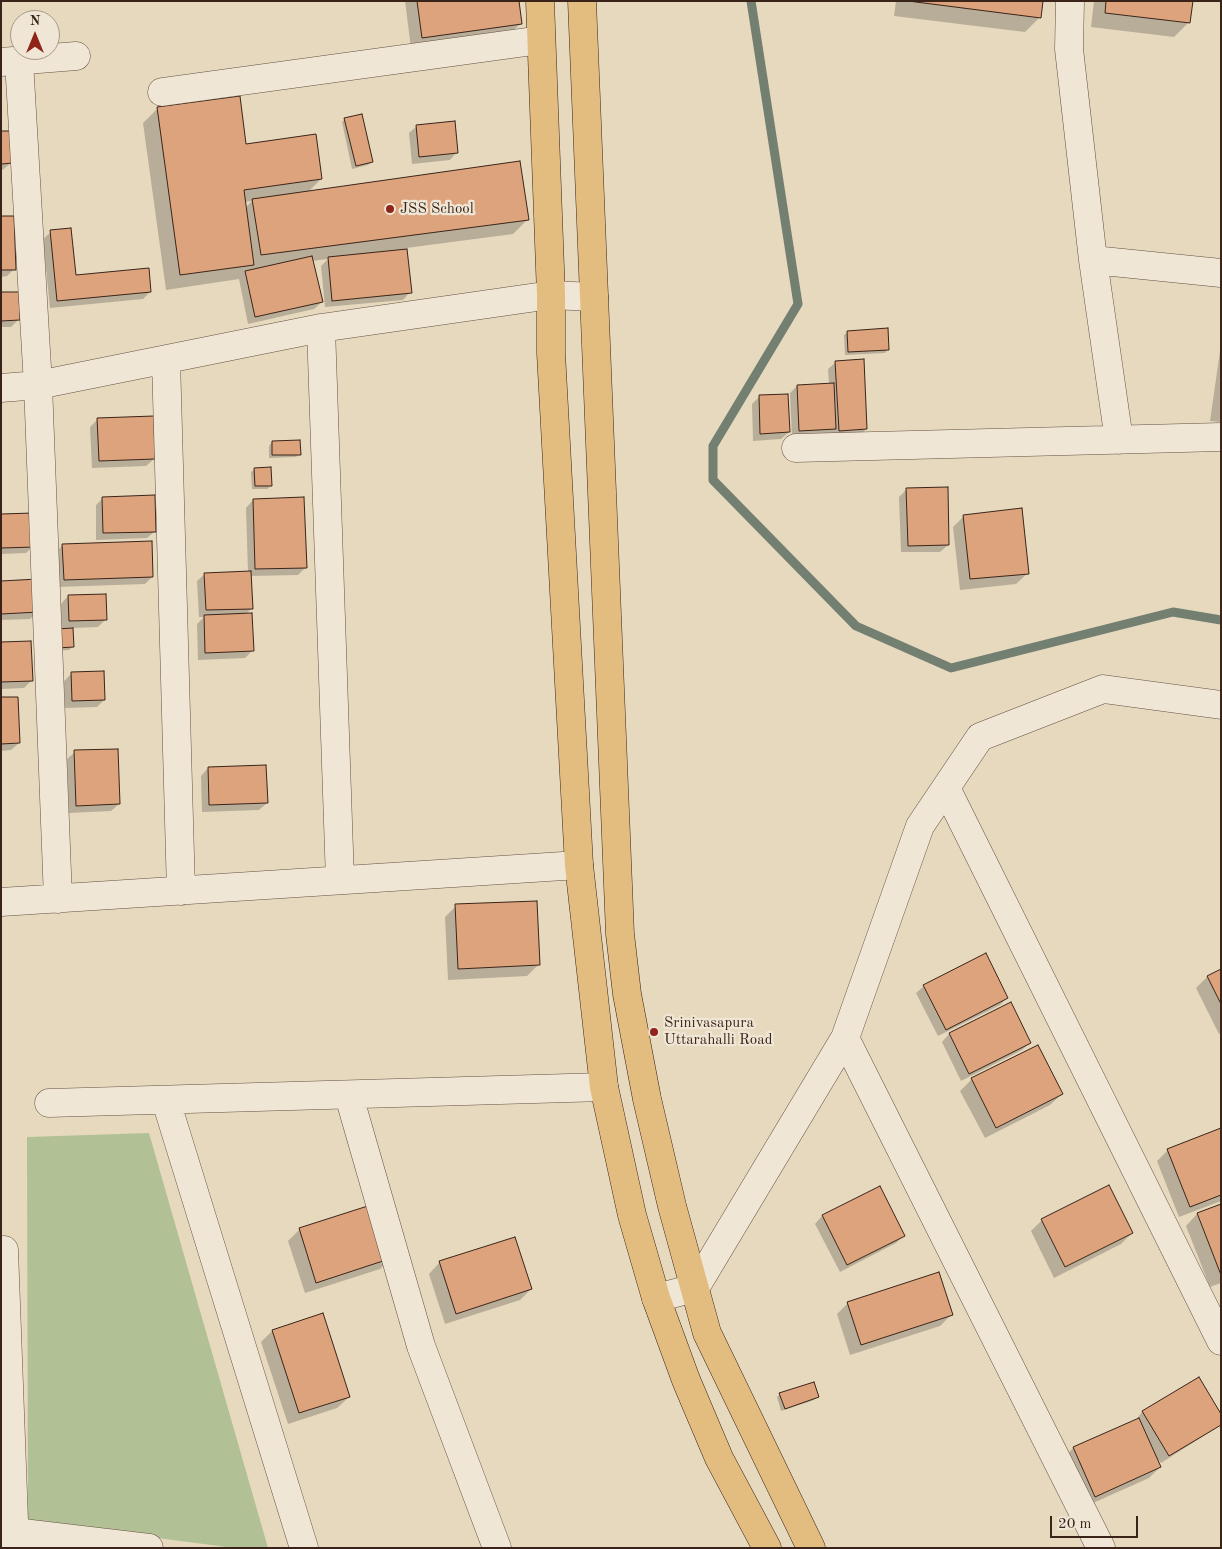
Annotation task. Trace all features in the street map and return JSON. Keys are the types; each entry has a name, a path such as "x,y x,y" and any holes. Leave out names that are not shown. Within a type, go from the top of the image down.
{"main road":[{"path":"540,1 552,295 552,353 580,865 604,1088 632,1215 656,1298 686,1380 719,1458 767,1548"},
{"path":"582,1 620,934 629,1002 647,1099 672,1206 707,1333 811,1548"}],"street":[{"path":"1070,1 1069,49 1093,260 1119,440"},
{"path":"162,92 542,40"},
{"path":"58,899 38,385 10,61 76,56"},
{"path":"1093,260 1221,273"},
{"path":"1,388 38,385 320,328 552,295 594,297"},
{"path":"320,328 340,880"},
{"path":"166,360 181,891"},
{"path":"796,448 1221,437"},
{"path":"656,1298 695,1288 845,1038 920,826 980,737 1104,689 1218,710"},
{"path":"946,788 1221,1341"},
{"path":"1,902 580,865"},
{"path":"845,1038 1101,1548"},
{"path":"49,1103 604,1088"},
{"path":"349,1096 421,1346 497,1548"},
{"path":"166,1101 304,1548"},
{"path":"4,1250 7,1488 14,1540 149,1548"}],"green space":[{"path":"149,1133 268,1548 234,1548 28,1521 27,1137"}],"building":[{"path":"417,1 519,1 522,24 422,38"},
{"path":"908,1 1043,1 1041,18"},
{"path":"1106,1 1193,1 1190,23 1105,13"},
{"path":"240,96 246,144 316,134 322,179 244,190 254,265 180,275 157,107"},
{"path":"362,114 373,162 356,166 344,118"},
{"path":"455,121 458,153 419,157 416,125"},
{"path":"1,131 11,131 13,163 1,164"},
{"name":"JSS School","path":"520,161 529,220 261,255 252,199"},
{"path":"1,216 14,216 16,270 1,270"},
{"path":"71,228 76,275 149,268 151,292 57,301 50,230"},
{"path":"407,249 412,293 332,301 328,257"},
{"path":"312,256 323,302 255,317 245,271"},
{"path":"1,292 19,292 20,320 1,321"},
{"path":"888,328 889,350 848,352 847,331"},
{"path":"864,359 867,429 839,431 835,361"},
{"path":"834,383 836,429 799,431 797,385"},
{"path":"788,394 790,432 760,434 759,395"},
{"path":"154,416 155,459 99,461 97,418"},
{"path":"300,440 301,455 272,455 272,441"},
{"path":"271,467 272,486 255,486 254,468"},
{"path":"948,487 949,545 908,546 906,488"},
{"path":"155,495 156,532 103,533 102,497"},
{"path":"304,497 307,568 255,569 253,499"},
{"path":"1022,508 1029,574 970,579 963,515"},
{"path":"33,513 35,547 1,548 1,514"},
{"path":"152,541 153,577 64,580 62,544"},
{"path":"251,571 253,609 206,610 204,573"},
{"path":"38,579 39,612 1,614 1,581"},
{"path":"106,594 107,620 69,621 68,595"},
{"path":"252,613 254,651 205,653 204,615"},
{"path":"73,628 74,647 56,648 56,629"},
{"path":"31,641 33,681 1,682 1,642"},
{"path":"104,671 105,700 72,701 71,672"},
{"path":"1,697 18,697 20,743 1,744"},
{"path":"118,749 120,804 76,806 74,750"},
{"path":"266,765 268,803 209,805 208,767"},
{"path":"537,901 540,965 458,969 455,904"},
{"path":"986,953 1008,998 946,1030 923,985"},
{"path":"1221,969 1221,1004 1207,976"},
{"path":"1011,1002 1031,1043 969,1074 949,1033"},
{"path":"1038,1045 1063,1094 996,1128 971,1078"},
{"path":"1221,1128 1221,1195 1190,1207 1167,1149"},
{"path":"1109,1185 1133,1233 1065,1267 1041,1219"},
{"path":"880,1186 905,1236 847,1265 822,1215"},
{"path":"374,1204 392,1258 316,1283 299,1228"},
{"path":"1221,1204 1221,1275 1197,1213"},
{"path":"515,1237 532,1289 456,1314 439,1261"},
{"path":"939,1272 953,1315 861,1345 847,1302"},
{"path":"323,1313 350,1397 299,1413 272,1330"},
{"path":"1199,1377 1221,1414 1221,1425 1169,1456 1142,1411"},
{"path":"814,1382 819,1397 785,1409 779,1393"},
{"path":"1139,1418 1161,1467 1095,1497 1073,1447"}],"waterway":[{"path":"751,1 798,304 713,446 713,480 856,626 951,668 1173,612 1221,620"}],"place":[{"name":"JSS School","path":"390,209"},
{"name":"Srinivasapura Uttarahalli Road","path":"654,1032"}]}
